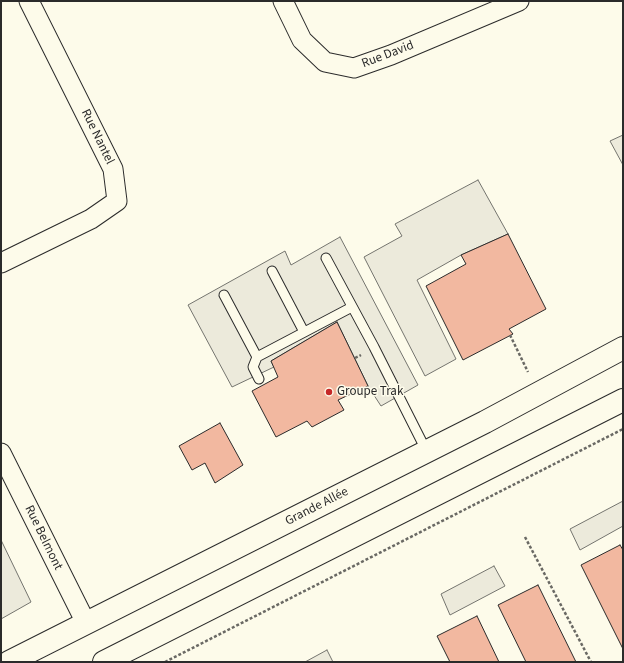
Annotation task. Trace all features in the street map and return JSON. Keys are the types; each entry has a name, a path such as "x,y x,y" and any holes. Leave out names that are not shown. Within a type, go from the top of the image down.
{"main road":[{"name":"Grande Allée","path":"9,662 426,452 623,348"},
{"path":"104,662 623,400"}],"street":[{"name":"Rue Nantel","path":"1,263 91,219 117,201 113,169 29,1"},
{"name":"Rue David","path":"283,1 302,40 325,62 354,68 391,55 519,1"},
{"name":"Rue Belmont","path":"1,453 86,623"}],"lane":[{"path":"326,258 396,389 426,452"},
{"path":"272,270 304,332"},
{"path":"224,295 257,356"},
{"path":"259,379 253,367 257,356 352,307"}],"path":[{"path":"510,335 528,372"},
{"path":"164,662 623,429"},
{"path":"525,537 591,662"}],"shaded area":[{"path":"623,135 623,165 610,141"},
{"path":"478,180 508,234 461,255 417,280 456,359 425,376 364,257 402,236 395,224"},
{"path":"340,237 418,385 381,406 368,386 337,322 271,361 274,367 232,387 188,305 285,251 291,265"},
{"path":"623,501 623,526 580,550 570,529"},
{"path":"1,540 31,602 1,619"},
{"path":"494,566 505,586 450,615 441,594"},
{"path":"327,650 333,662 305,662"}],"building":[{"path":"508,234 546,309 509,329 513,334 463,360 426,286 466,264 461,255"},
{"path":"337,322 368,386 338,400 344,410 312,427 307,421 276,437 252,391 278,377 271,361"},
{"path":"220,423 243,465 215,483 205,463 192,470 179,446"},
{"path":"620,545 623,550 623,649 581,565"},
{"path":"538,585 576,662 526,662 498,605"},
{"path":"477,616 499,662 450,662 437,636"}],"place":[{"name":"Groupe Trak","path":"329,392"}]}
